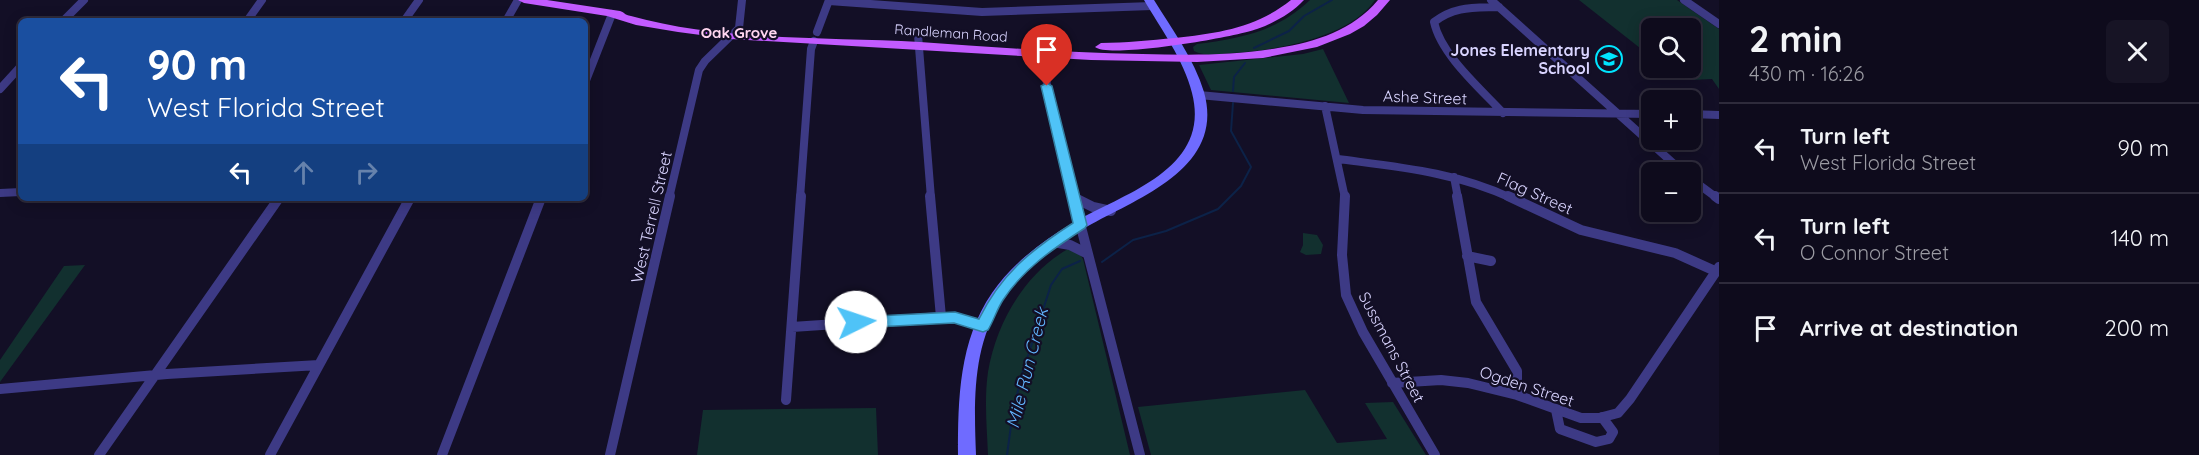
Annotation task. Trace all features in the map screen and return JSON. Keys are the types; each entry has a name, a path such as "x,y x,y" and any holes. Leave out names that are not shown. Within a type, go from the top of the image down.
{"main road":[{"name":"Randleman Road","path":"524,0 580,4 658,26 735,32 918,40 1182,58 1261,54 1314,44 1353,27 1373,13 1384,0"},
{"name":"Randleman Road","path":"1045,50 1119,47 1206,39 1258,27 1284,12 1298,0"},
{"path":"967,455 968,373 974,346 996,298 1040,251 1080,225 1111,211 1164,180 1178,167 1191,149 1199,127 1199,94 1151,3"}],"street":[{"path":"66,18 84,0"},
{"path":"249,18 262,0"},
{"path":"406,18 419,0"},
{"path":"508,18 518,0"},
{"path":"735,32 742,0"},
{"path":"786,400 811,49 829,0 982,12 1151,3"},
{"path":"932,9 933,0"},
{"path":"1045,0 1049,9"},
{"path":"1491,0 1672,162"},
{"path":"1683,0 1718,22"},
{"path":"1499,7 1447,12 1434,22 1433,30 1441,43 1503,113"},
{"path":"588,75 612,14"},
{"name":"West Terrell Street","path":"610,455 699,70 705,61 735,32"},
{"path":"918,40 941,317"},
{"path":"1045,50 1044,70 1049,103 1140,455"},
{"path":"0,89 18,69"},
{"name":"Ashe Street","path":"1199,94 1428,113 1641,114"},
{"name":"Sussmans Street","path":"1325,106 1346,201 1342,255 1346,296 1363,332 1435,455"},
{"path":"1701,114 1719,115"},
{"name":"Flag Street","path":"1338,159 1432,171 1454,177 1492,189 1581,230 1675,253 1717,269"},
{"path":"1454,177 1476,302 1517,371 1517,395"},
{"path":"1701,186 1719,200"},
{"path":"0,193 18,192"},
{"path":"1073,197 1093,207 1111,211"},
{"path":"99,455 277,201"},
{"path":"270,455 408,201"},
{"path":"442,455 540,201"},
{"path":"1053,242 1070,245 1088,255"},
{"path":"1467,256 1491,261"},
{"path":"1556,410 1560,429 1596,442 1609,439 1613,432 1602,417 1618,413 1630,399 1717,269"},
{"path":"792,327 941,317 955,317 983,326"},
{"path":"0,389 319,365"},
{"name":"Ogden Street","path":"1392,383 1441,380 1468,383 1517,395 1581,418 1602,417"}],"green space":[{"path":"1310,0 1375,0 1348,24 1309,40 1248,52 1212,55 1194,51 1193,47 1197,44 1243,36 1271,26 1284,20"},
{"path":"1579,0 1677,0 1719,29 1719,89 1712,79 1690,80 1687,78 1701,78 1701,18 1641,18 1640,48"},
{"path":"1323,49 1349,103 1211,90 1199,65 1303,54"},
{"path":"1303,233 1317,235 1323,245 1321,254 1306,255 1300,252 1303,245"},
{"path":"1068,249 1080,254 1083,259 1130,455 988,455 987,382 998,336 1014,302 1025,286 1052,259"},
{"path":"85,265 0,382 0,360 64,266"},
{"path":"1305,390 1337,443 1387,439 1365,403 1393,402 1426,455 1151,455 1138,407"},
{"path":"876,408 878,455 697,455 703,410"}],"waterway":[{"name":"Mile Run Creek","path":"1254,48 1289,31 1304,16 1332,0"},
{"name":"Mile Run Creek","path":"1233,91 1234,77 1245,63"},
{"name":"Mile Run Creek","path":"1102,262 1133,240 1166,231 1218,209 1241,186 1251,167 1231,131 1233,103"},
{"name":"Mile Run Creek","path":"1007,455 1013,411 1022,374 1051,285 1062,269 1080,261"}],"place":[{"name":"Jones Elementary School","path":"1609,59"}],"district":[{"name":"Oak Grove","path":"739,32"}],"route":[{"path":"856,322 955,317 983,326 996,298 1015,276 1040,251 1080,225 1047,86"}]}
